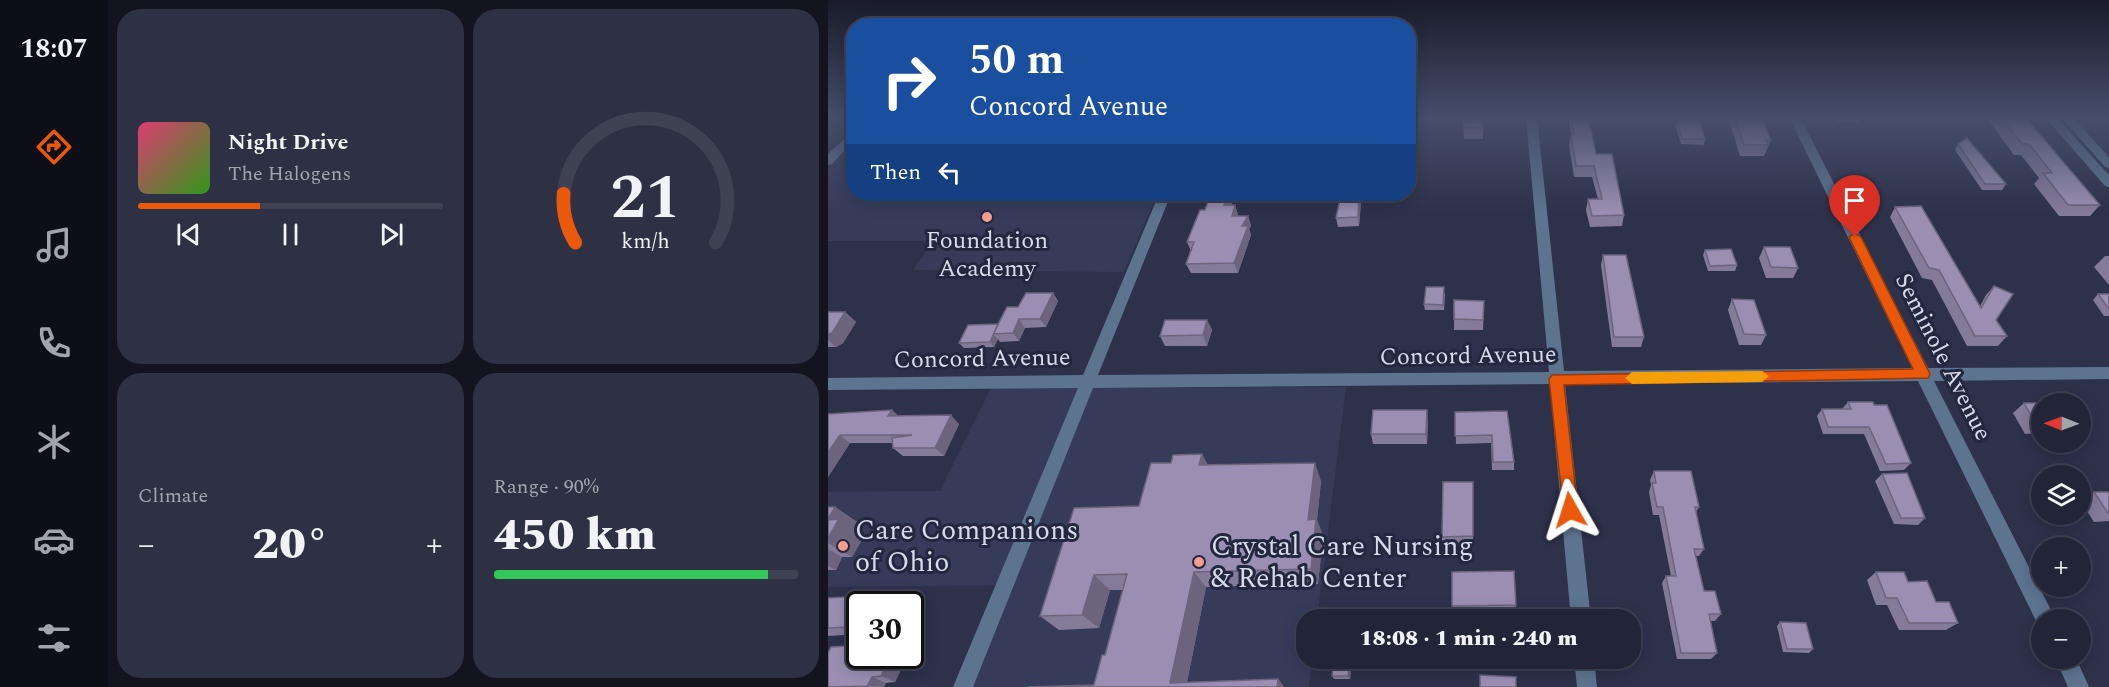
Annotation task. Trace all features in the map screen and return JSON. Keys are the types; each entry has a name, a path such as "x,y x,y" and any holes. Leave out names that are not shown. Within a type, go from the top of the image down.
{"street":[{"path":"828,161 839,149"},
{"path":"1534,149 1580,609"},
{"name":"Seminole Avenue","path":"1810,149 2040,609"},
{"path":"2079,149 2109,183"},
{"path":"2095,149 2109,164"},
{"path":"963,687 1162,201"},
{"name":"Concord Avenue","path":"828,384 2109,373"},
{"path":"1585,669 1587,687"},
{"path":"2070,669 2079,687"}],"shaded area":[{"name":"Foundation Academy","path":"846,149 846,201 1154,201 1124,272 913,270 933,241 828,241 828,168"},
{"path":"1346,387 1318,609 1296,609 1296,669 1311,669 1309,687 973,687 1014,585 828,587 828,492 940,491 991,388"}],"building":[{"path":"1573,149 1595,149 1596,154 1612,154 1624,215 1592,216 1588,199 1602,199 1594,166 1576,166"},
{"path":"1961,149 1976,149 2006,184 1985,184"},
{"path":"2033,149 2052,149 2100,205 2068,205 2043,173 2052,173"},
{"path":"1208,201 1225,201 1224,205 1235,205 1232,216 1248,216 1242,226 1248,226 1234,263 1186,264 1194,242 1187,242 1200,210 1205,210"},
{"path":"1340,201 1359,201 1358,217 1336,218"},
{"path":"1921,206 1981,308 1994,286 2013,294 1996,320 2007,336 1975,336 1939,270 1929,268 1895,207"},
{"path":"1764,247 1790,247 1798,268 1771,267"},
{"path":"1731,249 1737,265 1710,266 1705,250"},
{"path":"1603,255 1626,255 1644,337 1614,337"},
{"path":"1426,287 1444,287 1443,305 1424,304"},
{"path":"1026,293 1053,293 1040,319 1019,319 1013,333 993,334 1007,307 1018,307"},
{"path":"2098,294 2109,294 2109,309"},
{"path":"1732,299 1754,300 1766,335 1744,334"},
{"path":"1454,300 1484,301 1483,320 1454,319"},
{"path":"828,312 845,312 832,333 828,334"},
{"path":"1165,320 1207,320 1203,335 1160,336"},
{"path":"998,324 990,342 959,343 968,325"},
{"path":"1848,402 1873,402 1874,405 1887,405 1911,463 1886,464 1869,427 1828,427 1822,409 1851,409"},
{"path":"2024,403 2031,403 2031,415"},
{"path":"892,410 888,416 951,415 935,448 893,448 892,438 912,435 840,435 828,452 828,414"},
{"path":"1373,410 1427,410 1426,434 1371,434"},
{"path":"1507,411 1514,462 1493,462 1492,435 1455,436 1455,412"},
{"name":"Crystal Care Nursing & Rehab Center","path":"1202,454 1199,465 1315,463 1308,520 1316,519 1311,569 1194,572 1170,683 1278,679 1277,687 1028,687 1094,685 1102,655 1105,655 1127,574 1094,575 1082,615 1040,616 1074,508 1139,506 1151,463 1171,463 1173,455"},
{"path":"1654,471 1691,471 1699,507 1695,507 1704,549 1694,549 1704,591 1715,591 1721,614 1709,614 1717,653 1681,653 1666,576 1676,576 1663,507 1657,507 1652,483 1656,483"},
{"path":"1907,473 1925,518 1901,518 1882,474"},
{"path":"1443,482 1473,482 1473,536 1442,537"},
{"path":"2094,492 2109,492 2109,513 2108,513"},
{"path":"828,507 835,507 828,519"},
{"path":"839,519 828,538 828,520"},
{"path":"1514,571 1516,605 1452,606 1452,572"},
{"path":"1876,572 1904,572 1908,582 1927,581 1936,602 1949,602 1958,623 1909,623 1897,598 1886,598"},
{"path":"846,597 846,627 828,628 828,598"},
{"path":"1780,622 1806,623 1813,649 1787,649"},
{"path":"846,646 846,669 884,669 881,676 872,677 867,686 828,687 828,653 831,647"},
{"path":"1333,669 1349,669 1348,676 1332,676"},
{"path":"1480,675 1516,677 1516,687 1480,687"}],"slow traffic":[{"path":"1632,378 1762,376"}],"place":[{"name":"Foundation Academy","path":"987,217"},
{"name":"Care Companions of Ohio","path":"843,546"},
{"name":"Crystal Care Nursing & Rehab Center","path":"1199,562"}],"route":[{"path":"1570,510 1557,379 1923,374 1855,237"}]}
